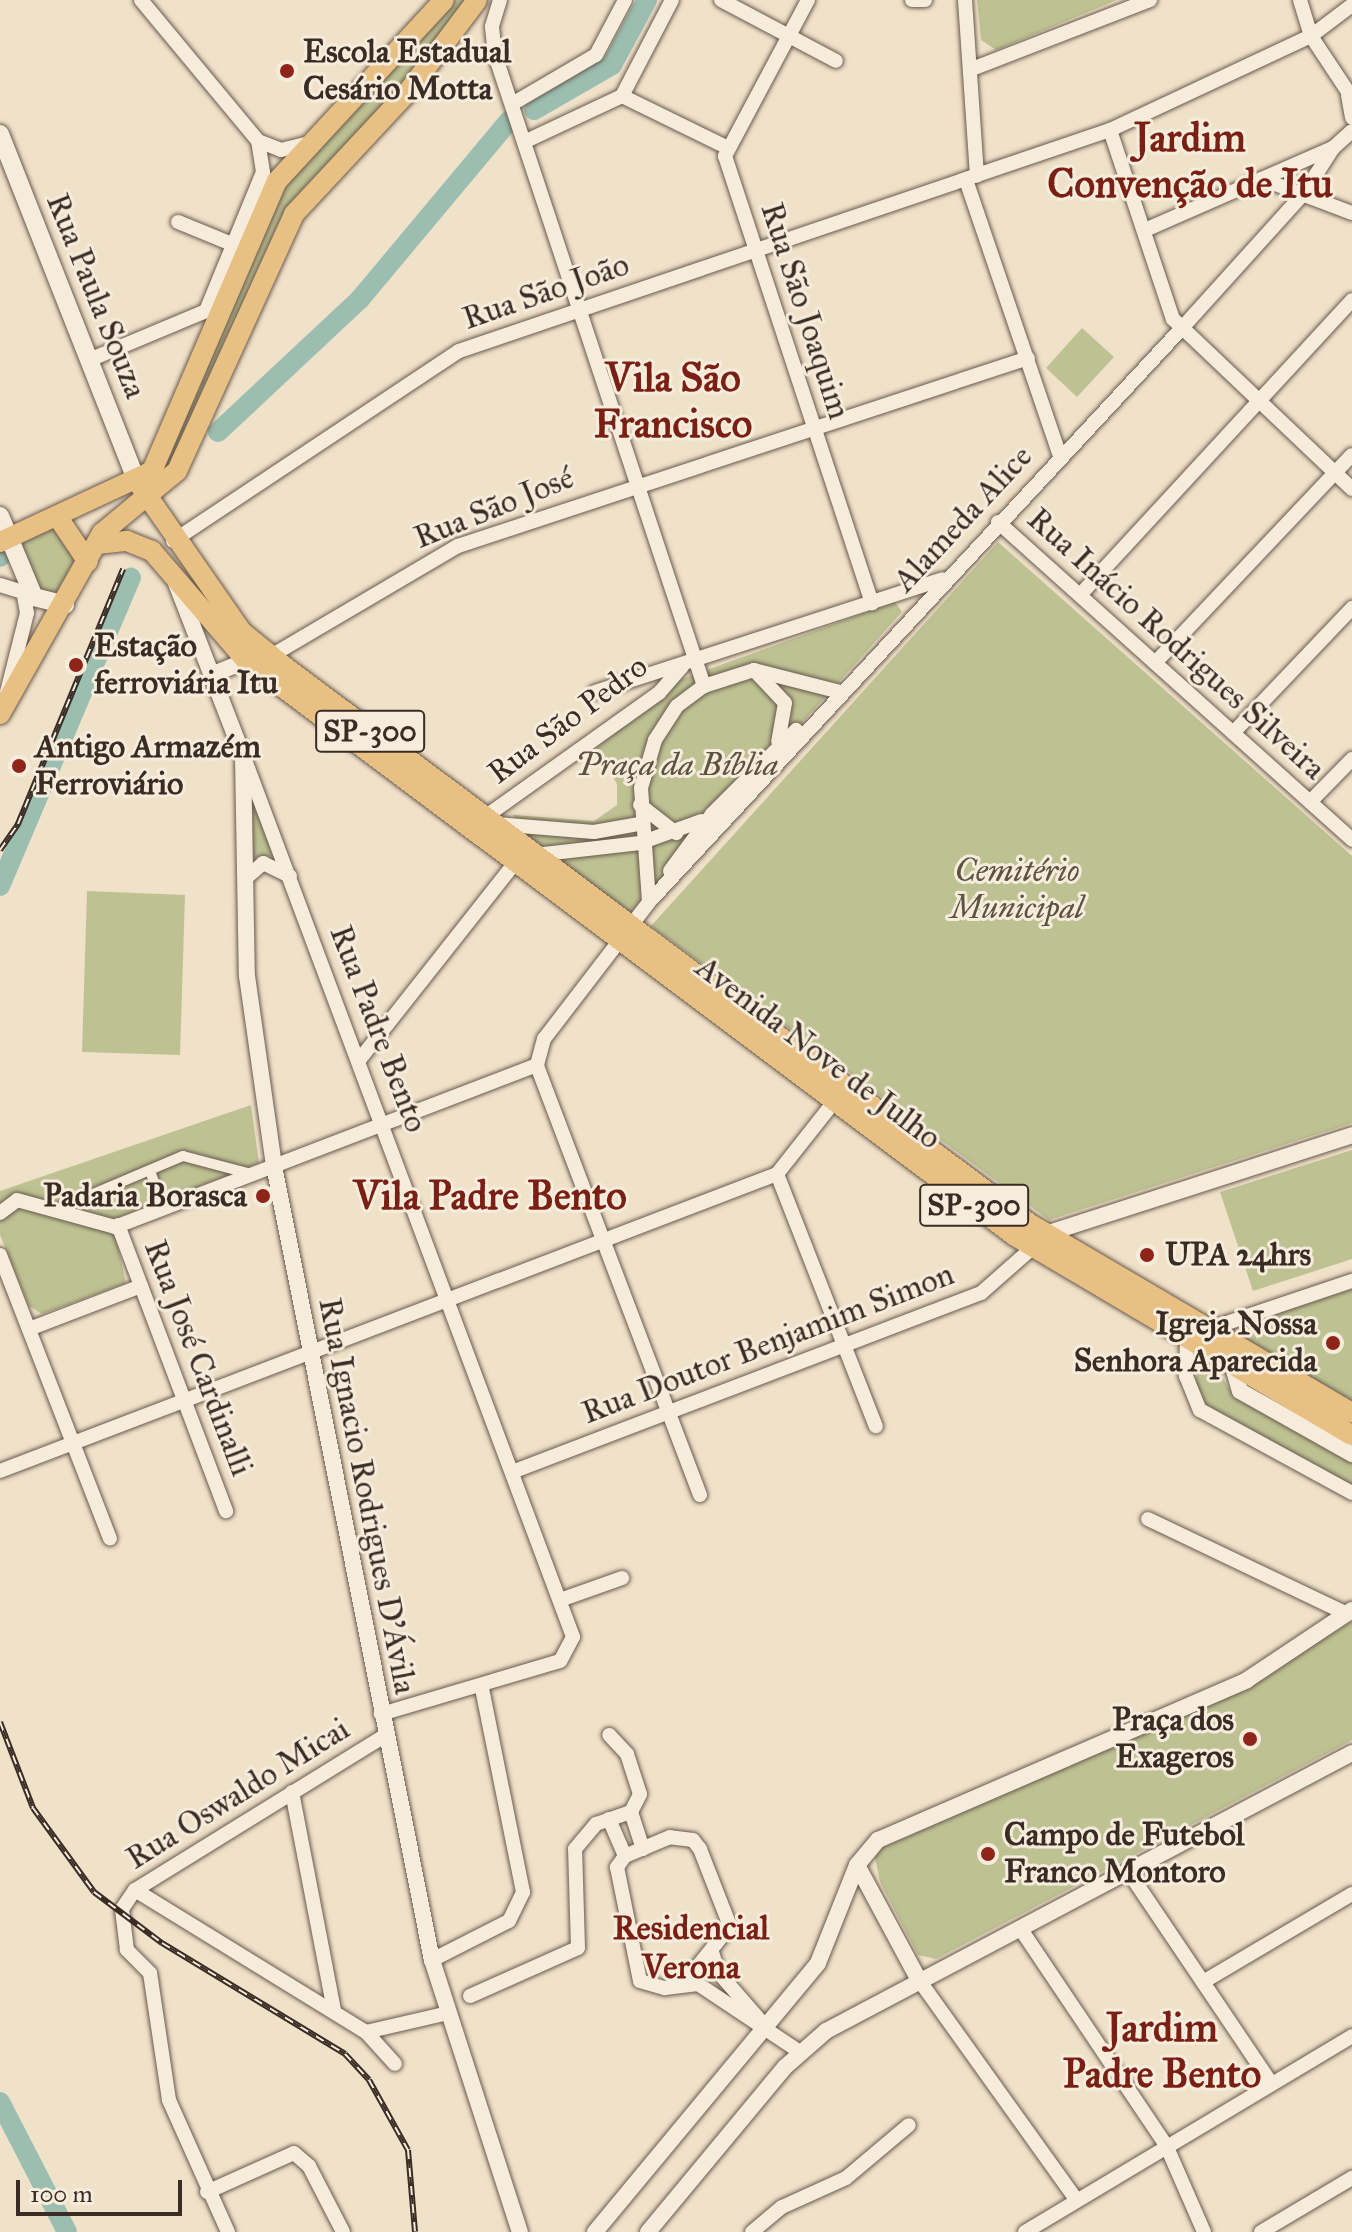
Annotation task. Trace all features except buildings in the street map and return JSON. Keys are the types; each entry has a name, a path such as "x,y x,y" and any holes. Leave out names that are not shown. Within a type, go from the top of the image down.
{"main road":[{"path":"2,711 65,605 107,526 142,490 158,465 270,193 305,144 444,0"},
{"path":"4,540 57,516 142,490 177,471 294,214 407,93 477,0"},
{"name":"Rua Paula Souza","path":"0,134 4,155 142,490"},
{"name":"SP-300","path":"142,490 173,541 242,632 485,825 514,864 624,934"},
{"path":"0,516 4,540 29,594 65,605"},
{"path":"57,516 93,553"},
{"name":"SP-300","path":"93,553 136,543 172,570 245,659 485,825"},
{"path":"485,825 518,856 535,855"},
{"name":"SP-300","path":"535,855 624,934"},
{"name":"Avenida Nove de Julho","path":"624,934 833,1103 990,1217 1039,1241"},
{"name":"Avenida Nove de Julho","path":"624,934 1039,1241 1187,1341 1352,1435"},
{"name":"SP-300","path":"1039,1241 1069,1249 1352,1413"}],"street":[{"path":"141,0 258,141 281,150 305,144"},
{"path":"500,0 491,37 636,483 689,663 704,686"},
{"path":"512,104 596,55 625,0"},
{"path":"524,142 622,96 672,0"},
{"path":"721,0 836,61"},
{"path":"622,96 726,147 808,0"},
{"path":"912,0 925,0"},
{"path":"965,0 972,69 972,178 1060,456"},
{"path":"972,69 1150,0"},
{"path":"1300,0 1311,36 1350,96 1352,118"},
{"name":"Rua São João","path":"173,541 459,351 1110,130 1311,36 1352,5"},
{"path":"1110,130 1182,328 1352,489"},
{"path":"1145,230 1333,148 1352,131"},
{"path":"89,360 202,316 263,172 258,141"},
{"name":"Rua São Joaquim","path":"726,147 756,250 872,603"},
{"name":"Alameda Alice","path":"537,1065 544,1039 649,902 811,723 1182,328 1304,193 1333,148"},
{"path":"1268,176 1352,213"},
{"path":"178,222 234,245"},
{"path":"1080,595 1352,300"},
{"name":"Rua São José","path":"271,656 446,551 636,483 1028,358"},
{"path":"1155,663 1352,455"},
{"name":"Rua Inácio Rodrigues Silveira","path":"998,522 1352,840"},
{"name":"Rua Padre Bento","path":"172,570 386,1127 444,1298 560,1600 571,1646 560,1661 482,1689"},
{"name":"Rua São Pedro","path":"595,692 946,578"},
{"path":"0,585 29,594 2,711"},
{"path":"1233,733 1352,608"},
{"path":"211,675 245,659 271,656"},
{"name":"Rua São Pedro","path":"485,825 659,693 689,663"},
{"path":"649,902 640,843 640,805 655,740 677,706 704,686 754,670 840,692"},
{"path":"754,670 785,703 786,724 776,745"},
{"path":"660,890 682,848 712,814 776,745 811,723"},
{"name":"Rua Ignacio Rodrigues D'Ávila","path":"243,756 247,976 274,1166 381,1714 444,2014 520,2232"},
{"path":"1310,802 1352,759"},
{"path":"640,805 676,833"},
{"path":"535,855 640,843 676,833 712,814"},
{"path":"485,825 568,831 639,824"},
{"path":"564,852 568,831"},
{"path":"246,878 263,863 290,876"},
{"path":"360,1059 514,864"},
{"path":"0,1213 17,1200 118,1225 386,1127 537,1065 700,1495"},
{"path":"0,1471 309,1348 777,1174 833,1103"},
{"path":"1039,1241 1352,1135"},
{"path":"55,1210 183,1156 251,1174"},
{"path":"150,1171 164,1209"},
{"path":"777,1174 876,1426"},
{"name":"Rua José Cardinalli","path":"118,1225 226,1511"},
{"name":"Rua Doutor Benjamim Simon","path":"512,1472 981,1293 1039,1241"},
{"path":"2,1265 110,1538"},
{"path":"1206,1330 1352,1281"},
{"path":"29,1329 141,1286"},
{"path":"1187,1341 1188,1387 1200,1410 1352,1493"},
{"path":"1233,1367 1240,1391 1352,1454"},
{"path":"1148,1519 1350,1612"},
{"path":"560,1600 622,1578"},
{"path":"595,2232 827,1949 857,1865 888,1834 1247,1680 1350,1612"},
{"path":"381,1714 482,1689 523,1892 509,1921 432,1960"},
{"name":"Rua Oswaldo Micai","path":"228,2232 197,2174 162,2075 150,1973 129,1952 122,1932 122,1909 135,1890 386,1735"},
{"path":"609,1735 638,1780 631,1812 643,1849"},
{"path":"648,2232 800,2052 919,1980 1352,1753"},
{"path":"292,1792 334,2011"},
{"path":"470,1996 578,1948 583,1929 572,1861 586,1832 609,1819 631,1812"},
{"path":"609,1819 625,1856"},
{"path":"680,1837 700,1849 730,1926 686,1981 657,1987 634,1972 615,1878 625,1856 643,1849 680,1837"},
{"path":"857,1865 919,1980 1075,2198"},
{"path":"1128,1871 1271,2083"},
{"path":"135,1890 366,2032 395,2064"},
{"path":"1203,1982 1352,1894"},
{"path":"1020,1928 1166,2145 1204,2232"},
{"path":"712,1952 718,1972 766,2027"},
{"path":"686,1981 766,2027 800,2052"},
{"path":"366,2032 444,2014"},
{"path":"1025,2232 1075,2198 1352,2036"},
{"path":"752,2232 782,2207 846,2178 909,2125"},
{"path":"207,2192 294,2153 309,2166 343,2232"},
{"path":"1261,2232 1352,2178"}],"green space":[{"path":"455,0 470,0 452,30 278,225 177,459 161,473 282,189"},
{"path":"977,0 1117,0 996,50 981,40"},
{"path":"1082,328 1114,357 1077,397 1046,368"},
{"path":"57,524 76,560 59,595 42,594 21,542"},
{"name":"Cemitério Municipal","path":"998,542 1352,856 1352,1123 1049,1220 651,926"},
{"name":"Praça da Bíblia","path":"895,602 902,612 631,912 515,831 514,815 594,821 617,805 617,784 596,748 682,679"},
{"path":"253,799 278,855 252,858"},
{"path":"87,891 185,895 180,1055 82,1052"},
{"path":"251,1105 259,1163 112,1220 126,1283 42,1314 29,1306 0,1235 0,1191"},
{"path":"1352,1150 1352,1259 1253,1291 1220,1192"},
{"path":"1352,1289 1352,1405 1245,1342 1250,1323"},
{"path":"1197,1362 1219,1371 1234,1397 1352,1461 1352,1487 1195,1399"},
{"path":"1352,1621 1352,1740 936,1959 918,1955 880,1882 875,1857 882,1848 1246,1686"}],"waterway":[{"path":"534,110 612,65 647,0"},
{"path":"218,432 360,299 509,121"},
{"path":"0,886 131,578"},
{"path":"0,2102 67,2232"}],"railway":[{"path":"0,850 18,824 123,569"},
{"path":"0,1722 33,1808 94,1892 162,1943 345,2054 369,2080 408,2150 415,2232"}],"place":[{"name":"Escola Estadual Cesário Motta","path":"287,71"},
{"name":"Estação ferroviária Itu","path":"76,665"},
{"name":"Antigo Armazém Ferroviário","path":"19,766"},
{"name":"Padaria Borasca","path":"263,1196"},
{"name":"UPA 24hrs","path":"1147,1255"},
{"name":"Igreja Nossa Senhora Aparecida","path":"1333,1343"},
{"name":"Praça dos Exageros","path":"1250,1739"},
{"name":"Campo de Futebol Franco Montoro","path":"988,1854"}],"district":[{"name":"Jardim Convenção de Itu","path":"1190,161"},
{"name":"Vila São Francisco","path":"673,401"},
{"name":"Vila Padre Bento","path":"490,1196"},
{"name":"Residencial Verona","path":"691,1946"},
{"name":"Jardim Padre Bento","path":"1162,2051"}]}
